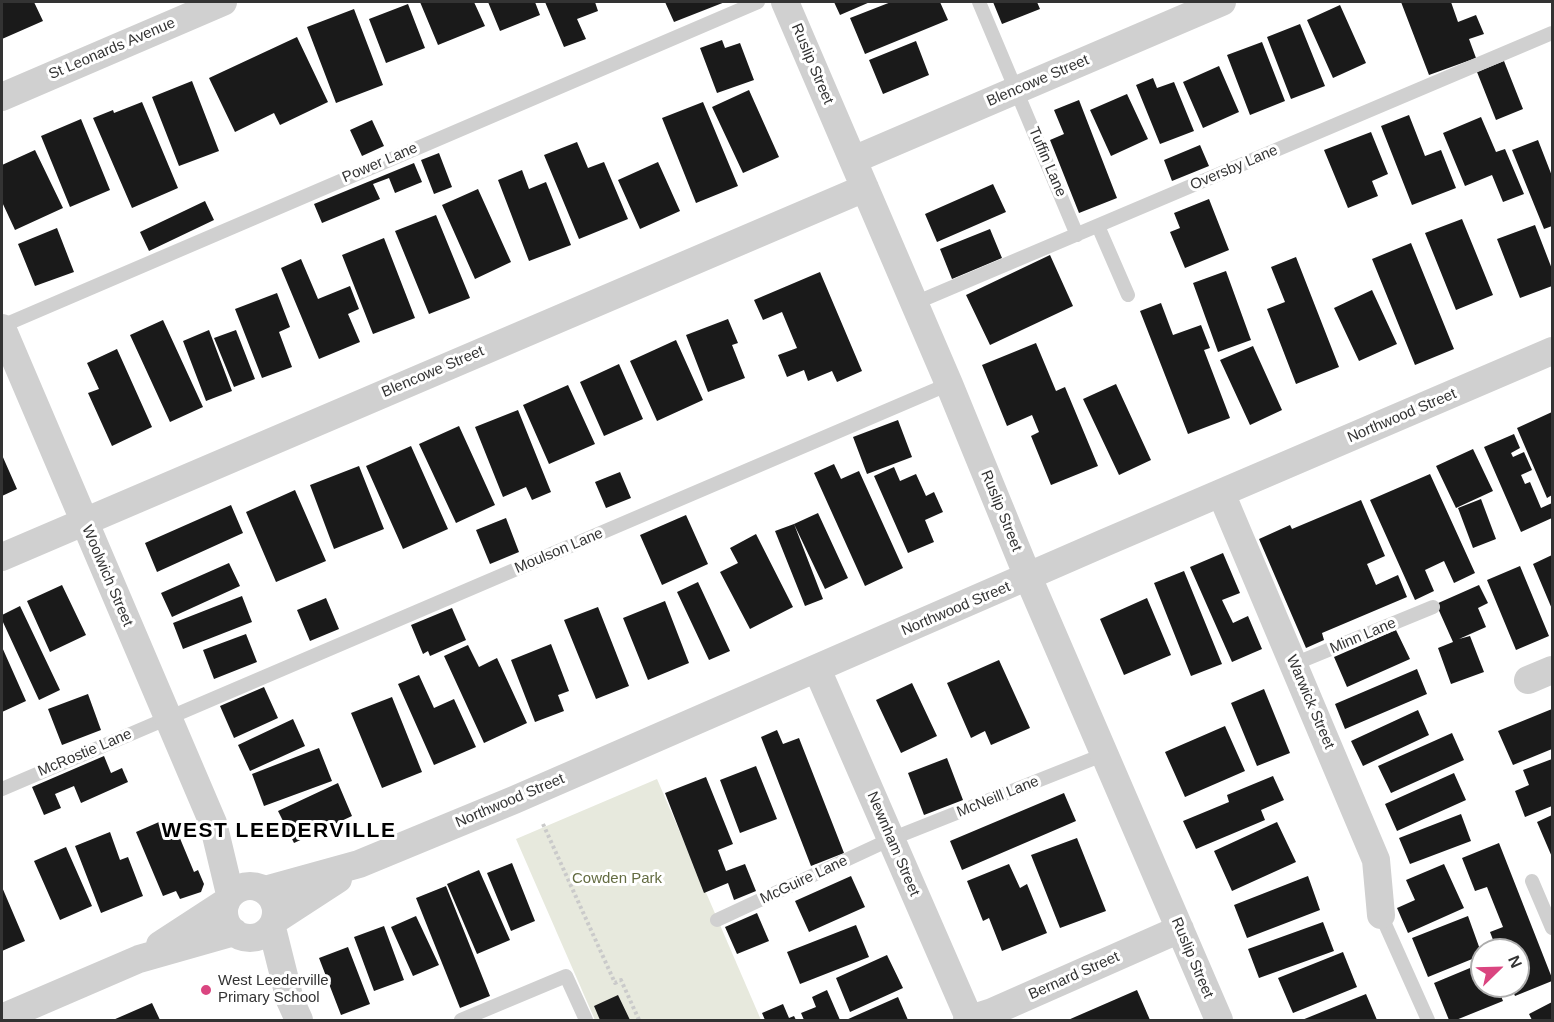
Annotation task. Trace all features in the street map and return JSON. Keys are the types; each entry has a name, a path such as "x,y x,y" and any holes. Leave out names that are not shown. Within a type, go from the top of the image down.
{"street":[{"name":"St Leonards Avenue","path":"2,97 223,2"},
{"name":"Ruslip Street","path":"785,2 915,303 1028,577 1219,1020"},
{"name":"Blencowe Street","path":"853,160 1222,2"},
{"name":"Blencowe Street","path":"2,557 865,188"},
{"name":"Woolwich Street","path":"2,327 213,823 228,898"},
{"name":"Northwood Street","path":"262,888 359,864 818,669 1552,351"},
{"name":"Warwick Street","path":"1221,493 1376,860 1381,915"},
{"name":"Newnham Street","path":"818,669 891,839 981,1018"},
{"name":"Woolwich Street","path":"213,823 262,888"},
{"name":"Northwood Street","path":"273,924 359,864"},
{"path":"2,1018 139,959 238,935 253,938 263,935 273,924 277,909 273,898 262,888 244,886 139,959"},
{"path":"228,898 224,913 227,924 238,935 294,1010"},
{"path":"273,924 294,1010"},
{"name":"Bernard Street","path":"981,1018 1180,929"}],"lane":[{"name":"Power Lane","path":"2,327 758,2"},
{"name":"Tuffin Lane","path":"979,2 1077,235"},
{"name":"Oversby Lane","path":"915,303 1552,33"},
{"path":"1098,226 1128,295"},
{"name":"Moulson Lane","path":"169,717 949,384"},
{"name":"Minn Lane","path":"1294,664 1432,607"},
{"name":"McRostie Lane","path":"2,789 169,717"},
{"name":"McNeill Lane","path":"891,839 1105,754"},
{"name":"McGuire Lane","path":"717,920 891,839"},
{"path":"1532,881 1552,928"},
{"path":"1381,915 1428,1020"},
{"path":"461,1020 566,976 586,1020"}],"path":[{"path":"543,824 615,983 621,980 639,1020"}],"green space":[{"name":"Cowden Park","path":"657,779 761,1020 595,1020 516,839"}],"building":[{"path":"2,2 34,2 43,21 2,39"},
{"path":"420,2 474,2 485,26 438,45"},
{"path":"488,2 535,2 540,15 500,31"},
{"path":"545,2 595,2 598,11 577,19 586,39 564,47"},
{"path":"665,2 725,2 674,22"},
{"path":"834,2 870,2 840,15"},
{"path":"891,2 940,2 948,20 865,54 850,18"},
{"path":"993,2 1037,2 1040,9 1002,24"},
{"path":"1401,2 1451,2 1458,22 1476,15 1484,34 1469,39 1476,58 1429,75"},
{"path":"408,4 425,48 386,63 369,19"},
{"path":"1340,5 1366,63 1333,78 1307,20"},
{"path":"354,9 383,85 336,103 307,27"},
{"path":"1300,24 1325,86 1291,99 1267,37"},
{"path":"297,37 328,102 280,125 274,113 235,132 209,78"},
{"path":"722,40 725,48 740,43 754,80 717,93 700,48"},
{"path":"916,41 929,75 883,94 869,60"},
{"path":"1262,42 1285,101 1250,115 1227,55"},
{"path":"1504,61 1523,109 1496,120 1477,72"},
{"path":"1219,66 1239,112 1203,128 1183,82"},
{"path":"1153,78 1157,88 1174,82 1194,131 1160,144 1136,85"},
{"path":"192,81 219,151 179,166 152,97"},
{"path":"749,90 779,157 743,173 712,107"},
{"path":"1127,94 1148,139 1111,156 1090,110"},
{"path":"1079,100 1117,198 1079,213 1050,140 1064,134 1054,110"},
{"path":"142,102 178,188 132,208 93,118"},
{"path":"703,102 738,186 696,203 662,118"},
{"path":"1409,115 1425,156 1441,150 1456,188 1412,205 1381,126"},
{"path":"1481,117 1496,152 1505,149 1524,194 1503,202 1492,175 1465,186 1443,133"},
{"path":"81,119 110,190 70,207 41,136"},
{"path":"372,120 384,146 362,156 350,130"},
{"path":"1371,132 1388,174 1372,181 1378,196 1348,208 1324,150"},
{"path":"1538,140 1552,176 1552,226 1544,229 1512,150"},
{"path":"577,142 588,168 604,162 628,219 579,239 544,155"},
{"path":"1200,145 1209,166 1172,181 1164,160"},
{"path":"35,150 63,208 15,230 2,202 2,165"},
{"path":"439,153 452,187 434,194 421,160"},
{"path":"658,162 680,211 640,229 618,180"},
{"path":"414,163 422,182 395,193 389,178 373,184 380,199 322,223 314,204"},
{"path":"522,170 529,189 546,182 571,245 529,261 498,180"},
{"path":"993,184 1006,212 937,242 925,214"},
{"path":"478,189 511,262 475,279 442,205"},
{"path":"1209,199 1229,250 1185,268 1170,232 1180,228 1174,213"},
{"path":"205,201 214,220 149,251 140,232"},
{"path":"436,215 470,298 429,314 395,231"},
{"path":"1462,219 1493,295 1456,310 1425,233"},
{"path":"1535,225 1552,269 1552,286 1520,298 1497,239"},
{"path":"57,228 74,272 35,286 18,244"},
{"path":"990,229 1002,258 952,279 940,249"},
{"path":"384,238 415,318 373,334 342,255"},
{"path":"1411,243 1454,349 1415,365 1372,259"},
{"path":"1050,255 1073,306 990,345 966,295"},
{"path":"1296,257 1339,367 1296,384 1267,309 1285,302 1271,267"},
{"path":"301,259 318,299 350,286 359,309 348,314 360,342 319,359 281,268"},
{"path":"1226,271 1251,340 1218,352 1193,283"},
{"path":"820,272 862,371 837,382 832,371 808,381 804,370 787,377 778,355 797,348 782,312 763,320 754,300"},
{"path":"1372,290 1397,344 1359,361 1334,308"},
{"path":"277,293 290,327 279,332 292,367 262,378 235,309"},
{"path":"1161,303 1173,335 1201,325 1210,348 1204,350 1230,418 1188,434 1140,311"},
{"path":"728,319 738,343 732,345 745,378 708,392 686,335"},
{"path":"163,320 203,407 170,422 130,335"},
{"path":"209,330 232,391 206,401 183,341"},
{"path":"236,330 255,379 234,387 214,338"},
{"path":"676,340 703,400 657,421 630,361"},
{"path":"1036,343 1056,391 1065,387 1098,466 1051,485 1031,436 1039,432 1032,415 1007,426 982,365"},
{"path":"1253,346 1282,410 1250,425 1220,360"},
{"path":"117,349 152,427 112,446 88,393 99,389 87,363"},
{"path":"619,364 643,419 604,436 580,382"},
{"path":"1116,384 1151,460 1119,475 1083,399"},
{"path":"568,385 595,444 549,464 523,405"},
{"path":"518,410 551,492 532,500 526,487 503,497 475,427"},
{"path":"1552,412 1552,495 1547,498 1517,428"},
{"path":"898,420 912,457 867,474 853,437"},
{"path":"459,426 495,505 456,523 419,444"},
{"path":"1514,434 1520,448 1511,453 1513,457 1524,452 1532,470 1521,475 1525,484 1530,482 1541,508 1552,503 1552,518 1521,532 1484,447"},
{"path":"411,446 448,529 403,549 366,466"},
{"path":"1473,449 1493,491 1456,508 1436,466"},
{"path":"2,455 17,489 2,496"},
{"path":"834,464 841,479 859,471 903,568 865,586 814,473"},
{"path":"359,466 384,529 334,549 310,485"},
{"path":"894,467 900,481 916,474 926,496 934,492 943,512 925,520 934,542 908,553 874,476"},
{"path":"620,472 631,498 606,508 595,482"},
{"path":"1430,474 1475,573 1454,583 1444,561 1425,570 1434,591 1415,600 1370,500"},
{"path":"295,490 326,561 276,582 246,512"},
{"path":"1481,499 1496,539 1473,548 1458,508"},
{"path":"1361,500 1385,556 1367,564 1376,585 1398,575 1407,597 1322,633 1324,640 1306,648 1259,539 1290,525 1292,529"},
{"path":"231,505 243,533 157,572 145,543"},
{"path":"818,513 848,578 825,589 794,524"},
{"path":"686,515 708,564 662,585 640,535"},
{"path":"506,518 519,552 490,564 476,530"},
{"path":"794,524 823,599 805,606 775,531"},
{"path":"756,534 793,607 750,629 720,572 738,563 730,548"},
{"path":"1223,553 1240,593 1222,600 1233,623 1248,616 1262,649 1232,662 1190,567"},
{"path":"1552,555 1552,609 1533,564"},
{"path":"229,563 240,586 172,617 161,593"},
{"path":"1520,566 1549,636 1516,650 1487,580"},
{"path":"1184,571 1222,664 1191,676 1154,583"},
{"path":"698,582 730,651 709,660 677,592"},
{"path":"62,585 86,635 50,652 27,601"},
{"path":"1479,585 1488,603 1478,608 1486,627 1459,639 1470,636 1484,672 1451,684 1438,648 1453,642 1436,604"},
{"path":"242,596 252,622 183,649 173,623"},
{"path":"326,598 339,629 310,641 297,610"},
{"path":"1147,598 1171,655 1124,675 1100,619"},
{"path":"665,601 689,663 648,680 623,618"},
{"path":"20,606 60,690 39,700 2,620 2,615"},
{"path":"598,607 629,686 596,699 564,620"},
{"path":"452,608 466,640 430,656 428,651 423,654 411,625"},
{"path":"1396,630 1410,659 1347,687 1334,657"},
{"path":"246,634 257,662 214,679 203,650"},
{"path":"551,644 569,691 558,695 564,711 535,722 511,660"},
{"path":"468,645 479,667 497,658 527,723 484,743 444,656"},
{"path":"2,647 26,701 2,712"},
{"path":"999,660 1030,728 991,745 985,731 971,738 947,683"},
{"path":"1417,669 1427,694 1345,729 1335,704"},
{"path":"419,675 434,708 454,699 476,747 434,765 398,684"},
{"path":"912,683 937,736 901,753 876,700"},
{"path":"264,687 278,718 234,738 220,706"},
{"path":"1264,689 1290,753 1257,766 1231,703"},
{"path":"88,694 101,730 62,745 48,709"},
{"path":"392,697 422,772 382,788 351,713"},
{"path":"1552,709 1552,749 1513,765 1498,731"},
{"path":"1418,710 1429,735 1363,766 1351,741"},
{"path":"293,719 305,746 250,771 238,745"},
{"path":"1225,726 1245,771 1185,797 1165,752"},
{"path":"777,730 783,744 799,738 844,853 811,866 761,737"},
{"path":"1452,733 1464,760 1391,793 1378,766"},
{"path":"319,748 332,781 264,806 252,774"},
{"path":"104,756 111,773 122,768 128,782 81,803 74,786 55,794 61,808 44,815 32,787"},
{"path":"947,758 963,800 924,815 908,773"},
{"path":"1552,759 1552,806 1525,817 1515,791 1529,785 1523,770"},
{"path":"756,766 777,819 740,833 720,780"},
{"path":"1454,773 1466,800 1397,831 1385,804"},
{"path":"1273,776 1284,800 1261,810 1265,820 1196,849 1183,821 1229,802 1227,795"},
{"path":"706,777 733,844 718,850 726,871 745,864 756,891 734,900 728,883 704,893 665,793"},
{"path":"338,783 352,816 294,843 278,811"},
{"path":"1064,793 1076,821 962,870 950,841"},
{"path":"1461,814 1471,841 1410,864 1399,838"},
{"path":"1552,815 1552,857 1537,822"},
{"path":"159,822 162,830 174,824 194,872 198,870 204,884 201,892 180,899 176,891 163,896 136,832"},
{"path":"1277,822 1296,862 1232,891 1214,851"},
{"path":"110,832 120,860 128,857 143,896 101,913 75,846"},
{"path":"1077,838 1106,911 1060,928 1031,855"},
{"path":"1499,843 1552,981 1530,990 1530,938 1492,938 1490,932 1503,927 1487,887 1475,891 1462,858"},
{"path":"66,847 92,906 60,920 34,861"},
{"path":"512,863 535,921 511,931 487,873"},
{"path":"1009,864 1020,888 1027,884 1047,933 1002,951 989,918 983,921 967,881"},
{"path":"1444,864 1464,908 1408,933 1397,908 1415,900 1406,880"},
{"path":"479,870 510,940 477,954 447,884"},
{"path":"851,876 865,907 809,932 795,901"},
{"path":"1308,876 1320,910 1247,938 1234,905"},
{"path":"446,886 490,996 460,1008 416,898"},
{"path":"2,887 25,941 2,951"},
{"path":"757,913 769,941 737,954 725,927"},
{"path":"416,916 439,965 413,976 391,927"},
{"path":"1468,916 1476,938 1470,938 1470,960 1428,977 1412,938"},
{"path":"1323,922 1334,951 1259,978 1248,949"},
{"path":"856,925 869,957 800,984 787,952"},
{"path":"384,926 404,980 374,991 354,937"},
{"path":"348,947 370,1004 341,1015 319,958"},
{"path":"1343,952 1357,987 1293,1013 1278,978"},
{"path":"887,955 903,988 850,1012 836,978"},
{"path":"1470,968 1470,998 1502,998 1503,1001 1456,1020 1449,1020 1434,983"},
{"path":"827,990 840,1020 804,1020 801,1013 816,1007 812,997"},
{"path":"1137,990 1150,1020 1068,1020"},
{"path":"1366,994 1377,1020 1302,1020"},
{"path":"618,995 630,1020 600,1020 594,1006"},
{"path":"898,997 908,1020 846,1020"},
{"path":"1552,1002 1552,1020 1532,1020 1529,1014"},
{"path":"152,1003 160,1020 113,1020"},
{"path":"783,1004 789,1018 794,1016 796,1020 765,1020 762,1013"}],"place":[{"name":"West Leederville Primary School","path":"206,990"}],"district":[{"name":"WEST LEEDERVILLE","path":"279,831"}]}
